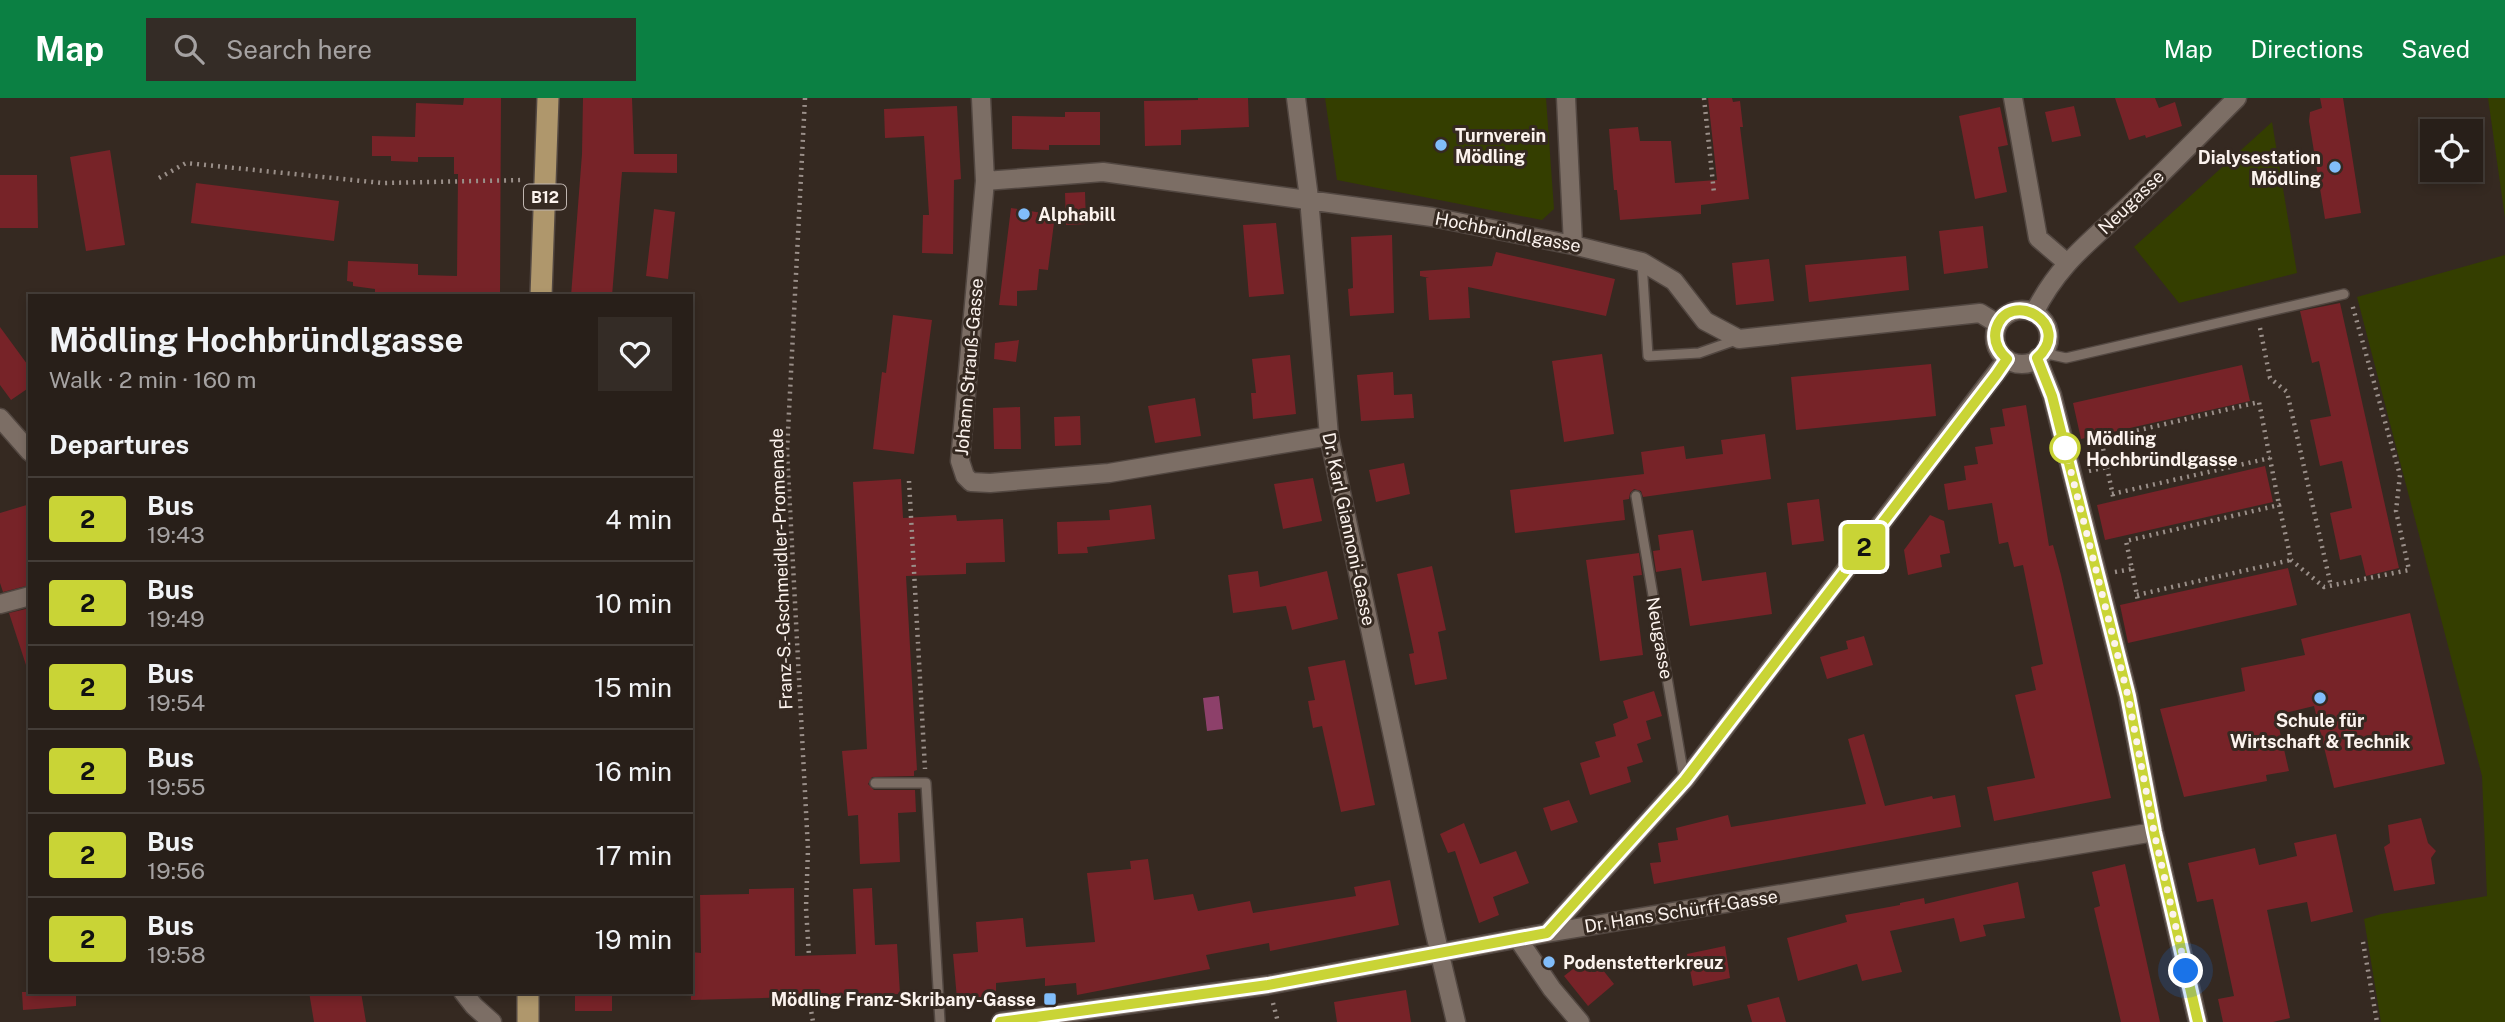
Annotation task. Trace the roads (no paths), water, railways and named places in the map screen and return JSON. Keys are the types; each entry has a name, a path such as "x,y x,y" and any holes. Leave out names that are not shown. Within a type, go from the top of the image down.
{"main road":[{"name":"B12","path":"541,294 548,98"},
{"path":"528,994 528,1022"}],"street":[{"name":"Johann Strauß-Gasse","path":"981,98 985,181 960,461 965,476 971,482 990,483 1109,473 1329,436"},
{"name":"Dr. Karl Giannoni-Gasse","path":"1296,98 1309,198 1329,436 1456,1022"},
{"path":"1566,98 1573,245"},
{"path":"2013,98 2038,238 2066,262"},
{"name":"Neugasse","path":"2034,313 2045,289 2066,262 2131,204 2237,98"},
{"name":"Hochbründlgasse","path":"985,181 1103,172 1309,198 1432,217 1573,245 1642,262 1674,281 1705,321 1739,338"},
{"path":"2040,356 2022,363 2007,359 2001,354 1995,339 1998,324 2010,312 2026,310 2034,313 2045,323 2048,330 2048,338 2040,356 2128,696 2154,832 2198,1022"},
{"path":"1739,338 1980,313 1998,324"},
{"path":"1547,933 1685,780 2007,359"},
{"path":"0,418 28,450"},
{"path":"0,604 28,597"},
{"name":"Dr. Hans Schürff-Gasse","path":"1001,1022 1268,985 1547,933 2154,832"},
{"path":"1518,939 1552,989 1580,1022"},
{"path":"465,994 492,1022"}],"lane":[{"path":"1642,262 1648,356 1699,354 1739,338"},
{"path":"2040,356 2066,358 2344,294"},
{"name":"Neugasse","path":"1636,496 1685,780"},
{"path":"875,783 926,783 940,1022"}],"place":[{"name":"Turnverein Mödling","path":"1441,145"},
{"name":"Dialysestation Mödling","path":"2335,167"},
{"name":"Alphabill","path":"1024,214"},
{"name":"Mödling Hochbründlgasse","path":"2065,448"},
{"name":"Schule für Wirtschaft & Technik","path":"2320,698"},
{"name":"Podenstetterkreuz","path":"1549,962"},
{"name":"Mödling Franz-Skribany-Gasse","path":"1050,999"}]}
